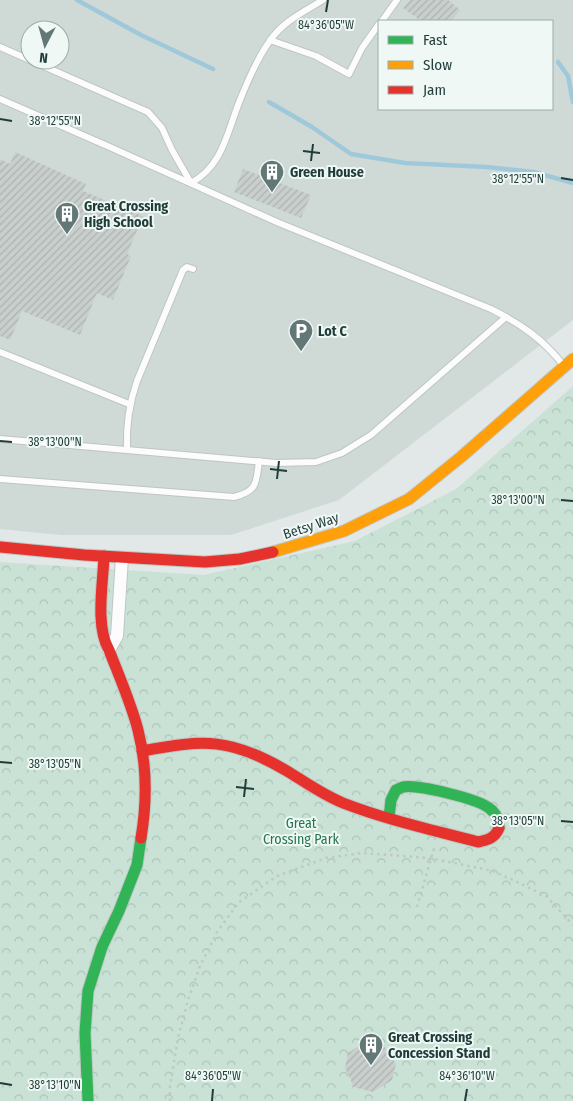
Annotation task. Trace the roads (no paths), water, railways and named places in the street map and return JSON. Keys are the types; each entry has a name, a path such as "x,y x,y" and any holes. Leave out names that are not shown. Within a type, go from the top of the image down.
{"street":[{"name":"Betsy Way","path":"0,547 122,558 205,562 240,559 287,549 344,532 409,499 461,457 569,363"},
{"path":"88,1101 85,1033 88,991 102,947 119,911 137,865 145,816 145,774 138,730 101,629 104,556"},
{"path":"110,650 117,636 122,558"},
{"path":"102,607 118,607"},
{"path":"142,751 188,743 223,744 250,751 272,761 327,795 389,817 478,842 487,842 496,836 499,830 499,821 495,811 487,806 426,788 410,786 400,787 394,791 389,817"}],"lane":[{"path":"190,183 202,177 216,162 240,100 260,56 270,40 294,16 323,0"},
{"path":"383,20 398,0"},
{"path":"270,40 316,56 349,74 362,48 378,25"},
{"path":"0,47 148,112 162,128 190,183"},
{"path":"0,99 279,223 491,309 521,325 569,363"},
{"path":"127,449 127,425 130,404 137,382 183,270 188,267 193,269"},
{"path":"0,439 276,463 316,462 342,454 371,436 506,317"},
{"path":"0,352 130,404"},
{"path":"0,479 234,497 246,494 252,488 256,482 259,461"}],"waterway":[{"path":"77,0 141,35 213,69"},
{"path":"558,62 568,76 573,102"},
{"path":"269,102 312,127 351,154 405,163 487,167 534,172 573,183"}],"place":[{"name":"Green House","path":"272,193"},
{"name":"Great Crossing High School","path":"67,235"},
{"name":"Lot C","path":"301,352"},
{"name":"Great Crossing Concession Stand","path":"371,1066"}],"park label":[{"name":"Great Crossing Park","path":"301,832"}]}
